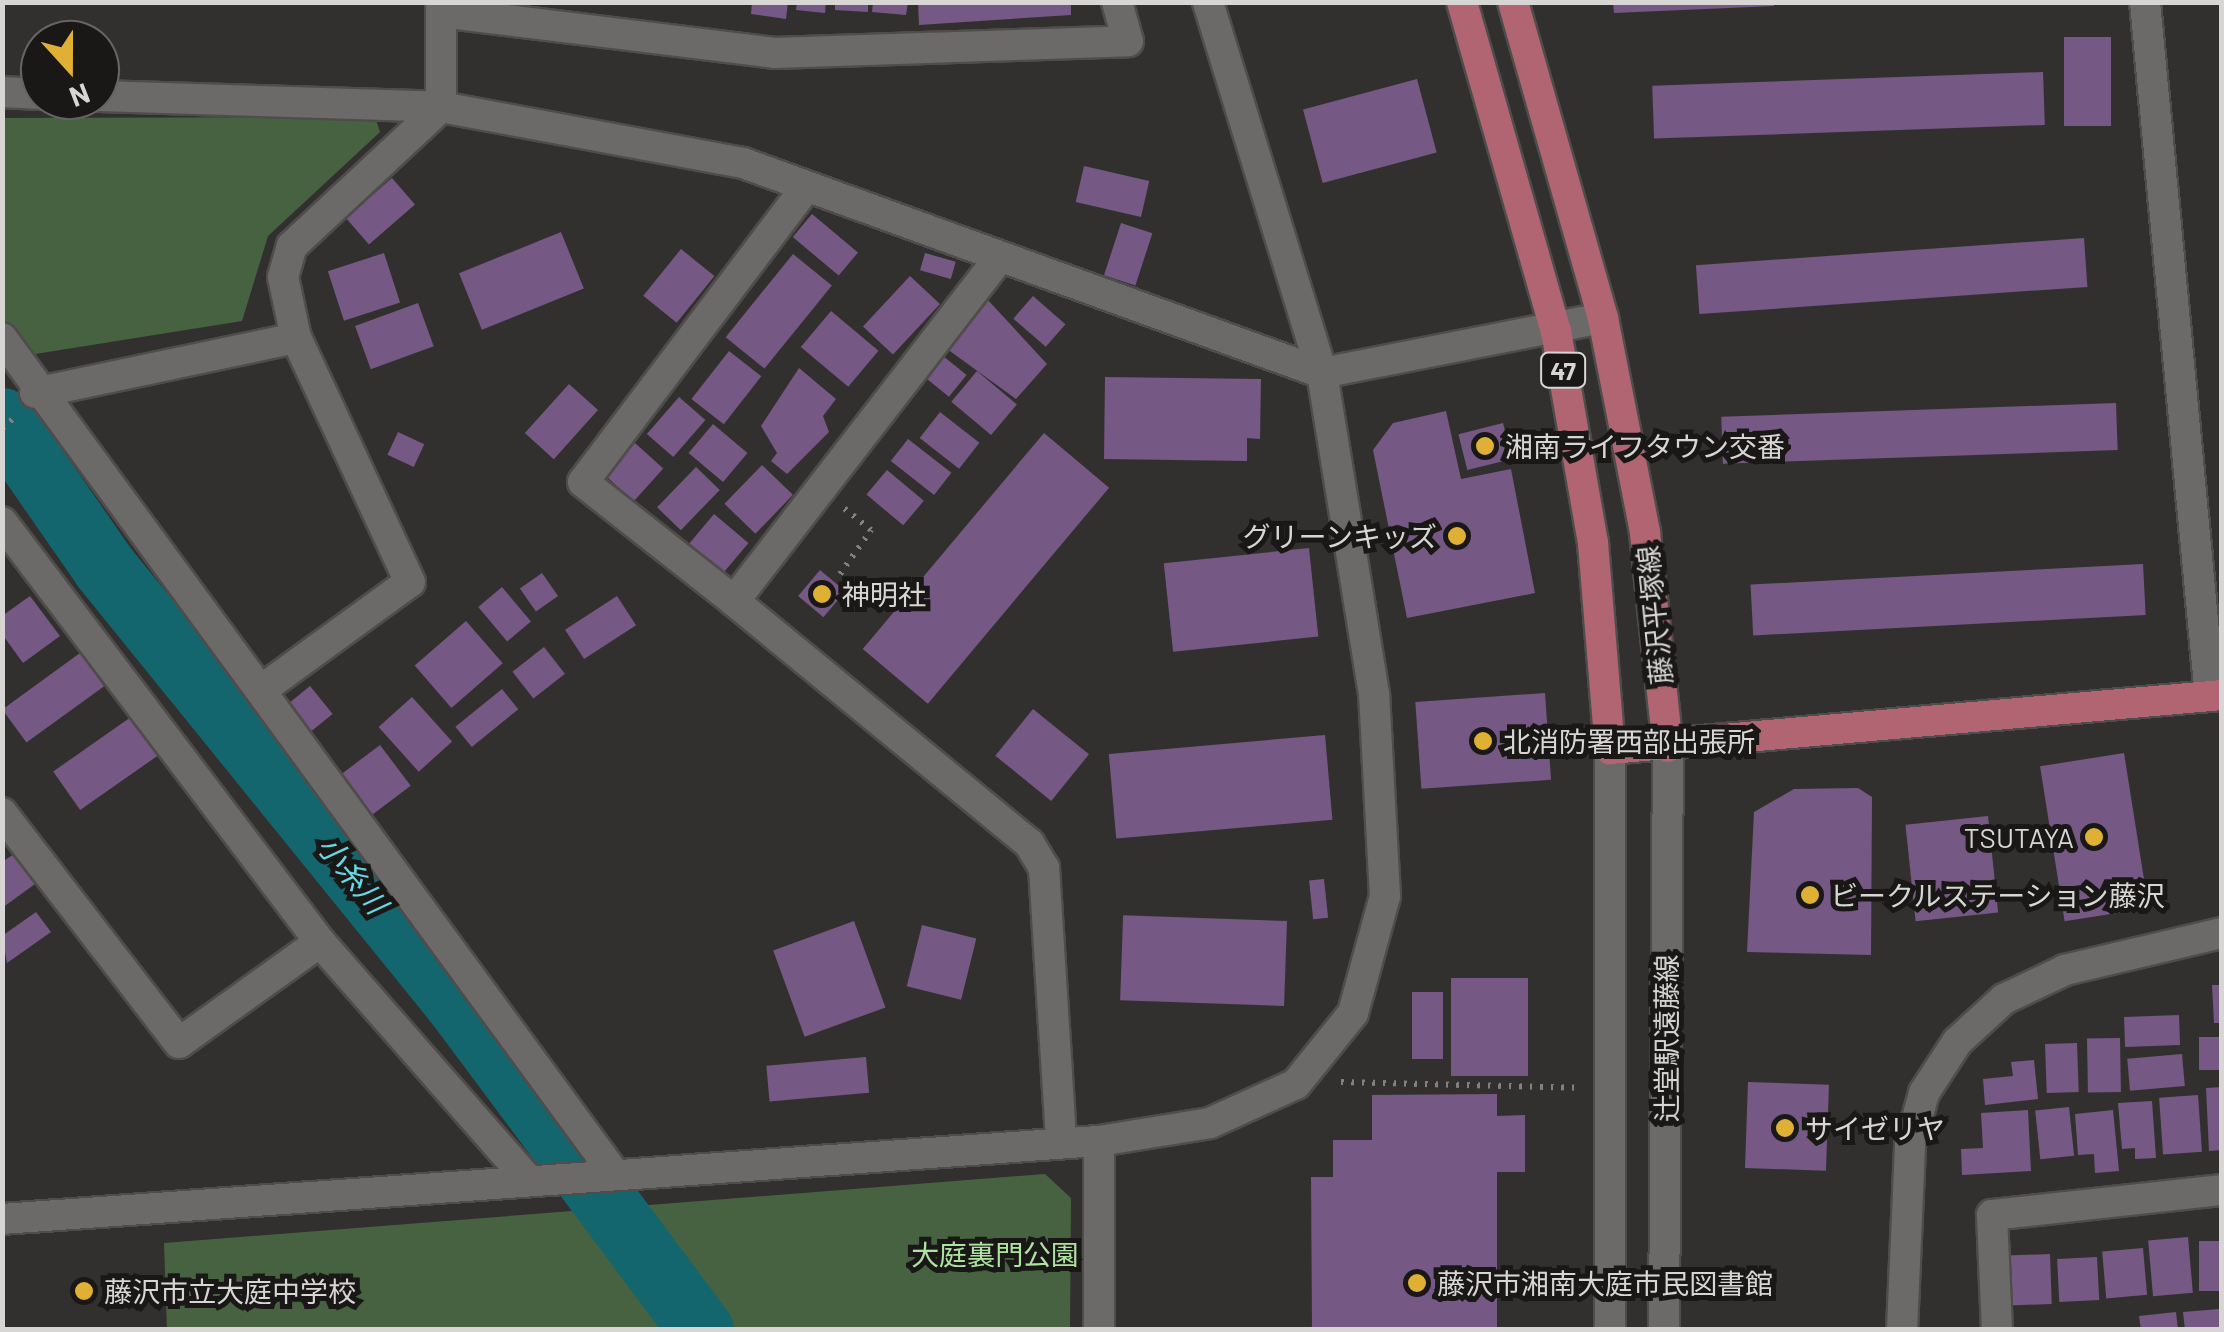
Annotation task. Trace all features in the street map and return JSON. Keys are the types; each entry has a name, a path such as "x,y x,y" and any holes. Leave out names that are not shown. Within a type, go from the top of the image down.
{"main road":[{"name":"藤沢平塚線","path":"1462,2 1556,331 1593,543 1610,749"},
{"name":"藤沢平塚線","path":"1513,2 1603,318 1645,534 1668,748"},
{"path":"1610,749 1668,748 2216,696"}],"street":[{"path":"264,688 410,582 296,338 282,277 292,246 441,107 441,7 774,52 1128,41 1116,2"},
{"path":"2,1219 526,1177 1061,1140 1099,1141 1210,1124 1296,1084 1353,1014 1384,896 1374,694 1322,374 1208,2"},
{"path":"2145,2 2216,696"},
{"path":"120,97 441,107 742,163 804,190 1000,256 1322,374 1556,331 1603,318"},
{"path":"804,190 582,482 734,600 1029,843 1044,868 1061,1140"},
{"path":"734,600 1000,256"},
{"path":"2,338 27,403 264,688 613,1172"},
{"path":"27,403 296,338"},
{"path":"2,522 320,942 526,1177"},
{"name":"辻堂駅遠藤線","path":"1664,1330 1668,748"},
{"name":"辻堂駅遠藤線","path":"1610,749 1610,1330"},
{"path":"2,814 179,1044 320,942"},
{"path":"1902,1330 1910,1144 1924,1093 1957,1042 2004,999 2064,970 2222,934"},
{"path":"1098,1330 1099,1141"},
{"path":"1997,1330 1992,1215 2222,1190"}],"path":[{"path":"2,428 27,403"},
{"path":"820,489 871,530 840,574"},
{"path":"1335,1082 1588,1088"}],"green space":[{"path":"375,117 380,132 268,236 242,321 29,355 14,344 3,316 2,118"},
{"name":"大庭裏門公園","path":"1045,1174 1071,1198 1070,1329 167,1329 164,1243"}],"building":[{"path":"752,2 788,2 786,19 751,14"},
{"path":"797,2 826,2 825,13 796,10"},
{"path":"835,2 868,2 868,12 835,10"},
{"path":"873,2 908,2 906,15 872,12"},
{"path":"918,2 1071,2 1071,15 919,25"},
{"path":"1613,2 1773,2 1774,6 1614,13"},
{"path":"2064,37 2111,37 2111,126 2064,126"},
{"path":"2043,72 2045,125 1654,139 1652,86"},
{"path":"1417,79 1437,152 1323,183 1303,110"},
{"path":"1084,166 1149,181 1141,217 1076,202"},
{"path":"392,178 415,204 369,244 346,218"},
{"path":"812,214 858,253 839,276 793,237"},
{"path":"1121,223 1152,233 1135,286 1104,275"},
{"path":"561,232 584,289 482,330 459,273"},
{"path":"2084,238 2087,287 1699,314 1696,265"},
{"path":"681,249 714,276 677,323 643,296"},
{"path":"384,253 400,302 344,321 328,271"},
{"path":"925,253 956,262 951,279 920,270"},
{"path":"793,254 832,285 765,369 726,337"},
{"path":"910,276 940,304 893,354 863,326"},
{"path":"1033,296 1065,324 1046,347 1013,319"},
{"path":"986,298 1047,364 1016,399 943,346"},
{"path":"418,303 434,346 371,369 355,326"},
{"path":"831,311 878,351 848,387 801,347"},
{"path":"729,351 761,376 724,424 691,399"},
{"path":"937,351 967,375 949,397 919,373"},
{"path":"799,368 836,399 823,416 829,432 787,474 771,461 777,453 761,426"},
{"path":"977,371 1017,404 991,435 951,402"},
{"path":"1105,377 1261,379 1260,439 1247,438 1247,461 1104,459"},
{"path":"569,384 598,410 554,459 525,433"},
{"path":"679,397 705,420 673,457 647,434"},
{"path":"2116,403 2118,450 1723,464 1721,417"},
{"name":"グリーンキッズ","path":"1446,411 1461,479 1511,469 1535,593 1407,618 1373,450 1393,423"},
{"path":"940,412 979,443 959,469 920,438"},
{"name":"湘南ライフタウン交番","path":"1503,423 1512,459 1467,470 1458,434"},
{"path":"713,424 747,453 723,482 689,453"},
{"path":"398,432 424,444 414,467 387,455"},
{"path":"1044,433 1109,488 928,704 863,649"},
{"path":"908,439 951,473 934,495 891,461"},
{"path":"635,443 663,468 634,501 606,476"},
{"path":"762,465 793,495 755,534 724,504"},
{"path":"696,467 720,490 681,530 657,507"},
{"path":"887,470 924,501 903,525 866,495"},
{"path":"714,514 748,543 721,575 687,546"},
{"path":"1309,548 1318,637 1173,652 1164,563"},
{"path":"2143,564 2146,615 1753,635 1751,585"},
{"name":"神明社","path":"820,570 845,591 823,617 798,596"},
{"path":"542,573 558,596 536,611 520,588"},
{"path":"502,587 531,621 507,641 478,607"},
{"path":"30,596 60,636 23,663 2,634 2,616"},
{"path":"617,596 636,625 584,659 565,630"},
{"path":"466,621 503,663 451,708 415,666"},
{"path":"544,647 565,674 533,698 512,672"},
{"path":"80,653 104,686 26,743 2,709"},
{"path":"310,686 333,714 309,733 287,705"},
{"path":"502,689 518,709 472,747 455,727"},
{"name":"北消防署西部出張所","path":"1545,693 1551,780 1421,789 1415,702"},
{"path":"412,697 452,742 419,772 379,727"},
{"path":"1033,709 1089,754 1051,801 995,756"},
{"path":"131,717 158,756 80,810 53,771"},
{"path":"1325,735 1332,820 1116,839 1109,754"},
{"path":"380,745 411,786 372,815 341,774"},
{"name":"TSUTAYA","path":"2124,753 2149,908 2065,921 2040,766"},
{"name":"ビークルステーション藤沢","path":"1858,788 1872,797 1871,955 1747,952 1754,812 1794,789"},
{"path":"1988,816 1998,912 1916,921 1905,825"},
{"path":"14,854 35,884 2,908 2,862"},
{"path":"1324,879 1328,918 1313,919 1309,881"},
{"path":"36,912 51,932 7,963 2,936"},
{"path":"1123,915 1287,921 1284,1006 1120,1000"},
{"path":"854,921 885,1007 805,1037 773,950"},
{"path":"922,925 976,939 961,1000 907,986"},
{"path":"1451,978 1528,978 1528,1076 1451,1076"},
{"path":"2212,985 2222,985 2222,1023 2214,1023"},
{"path":"1412,992 1443,992 1443,1059 1412,1059"},
{"path":"2179,1015 2180,1045 2125,1047 2124,1017"},
{"path":"2199,1037 2222,1037 2222,1070 2199,1070"},
{"path":"2120,1038 2121,1092 2088,1093 2087,1039"},
{"path":"2077,1043 2079,1092 2047,1093 2045,1044"},
{"path":"2182,1054 2185,1086 2130,1091 2127,1059"},
{"path":"866,1057 869,1093 770,1102 766,1066"},
{"path":"2034,1060 2038,1099 1985,1105 1983,1079 2013,1076 2011,1062"},
{"path":"1748,1082 1829,1085 1826,1171 1745,1168"},
{"path":"2222,1087 2222,1150 2209,1151 2206,1088"},
{"path":"1497,1094 1497,1116 1525,1115 1525,1172 1497,1172 1497,1330 1312,1330 1311,1177 1333,1177 1333,1140 1372,1140 1372,1095"},
{"path":"2198,1095 2202,1152 2163,1155 2159,1098"},
{"path":"2152,1101 2156,1158 2135,1159 2135,1148 2122,1149 2118,1103"},
{"path":"2069,1107 2074,1156 2040,1159 2035,1111"},
{"path":"2028,1110 2031,1171 1962,1175 1961,1149 1983,1148 1981,1113"},
{"path":"2113,1110 2119,1171 2095,1173 2094,1154 2078,1155 2075,1114"},
{"path":"2188,1237 2193,1293 2153,1296 2148,1240"},
{"path":"2199,1241 2222,1241 2222,1291 2199,1291"},
{"path":"2143,1248 2147,1295 2106,1298 2102,1252"},
{"path":"2050,1254 2052,1304 2009,1305 2007,1256"},
{"path":"2097,1257 2099,1300 2059,1302 2057,1259"},
{"path":"2219,1309 2220,1330 2185,1330 2183,1312"},
{"path":"2176,1312 2178,1330 2141,1330 2139,1316"}],"waterway":[{"name":"小糸川","path":"2,420 104,567 458,1004 701,1330"}],"place":[{"name":"湘南ライフタウン交番","path":"1485,446"},
{"name":"グリーンキッズ","path":"1457,536"},
{"name":"神明社","path":"822,594"},
{"name":"北消防署西部出張所","path":"1483,741"},
{"name":"TSUTAYA","path":"2094,837"},
{"name":"ビークルステーション藤沢","path":"1810,895"},
{"name":"サイゼリヤ","path":"1785,1128"},
{"name":"藤沢市湘南大庭市民図書館","path":"1417,1283"},
{"name":"藤沢市立大庭中学校","path":"84,1291"}]}
